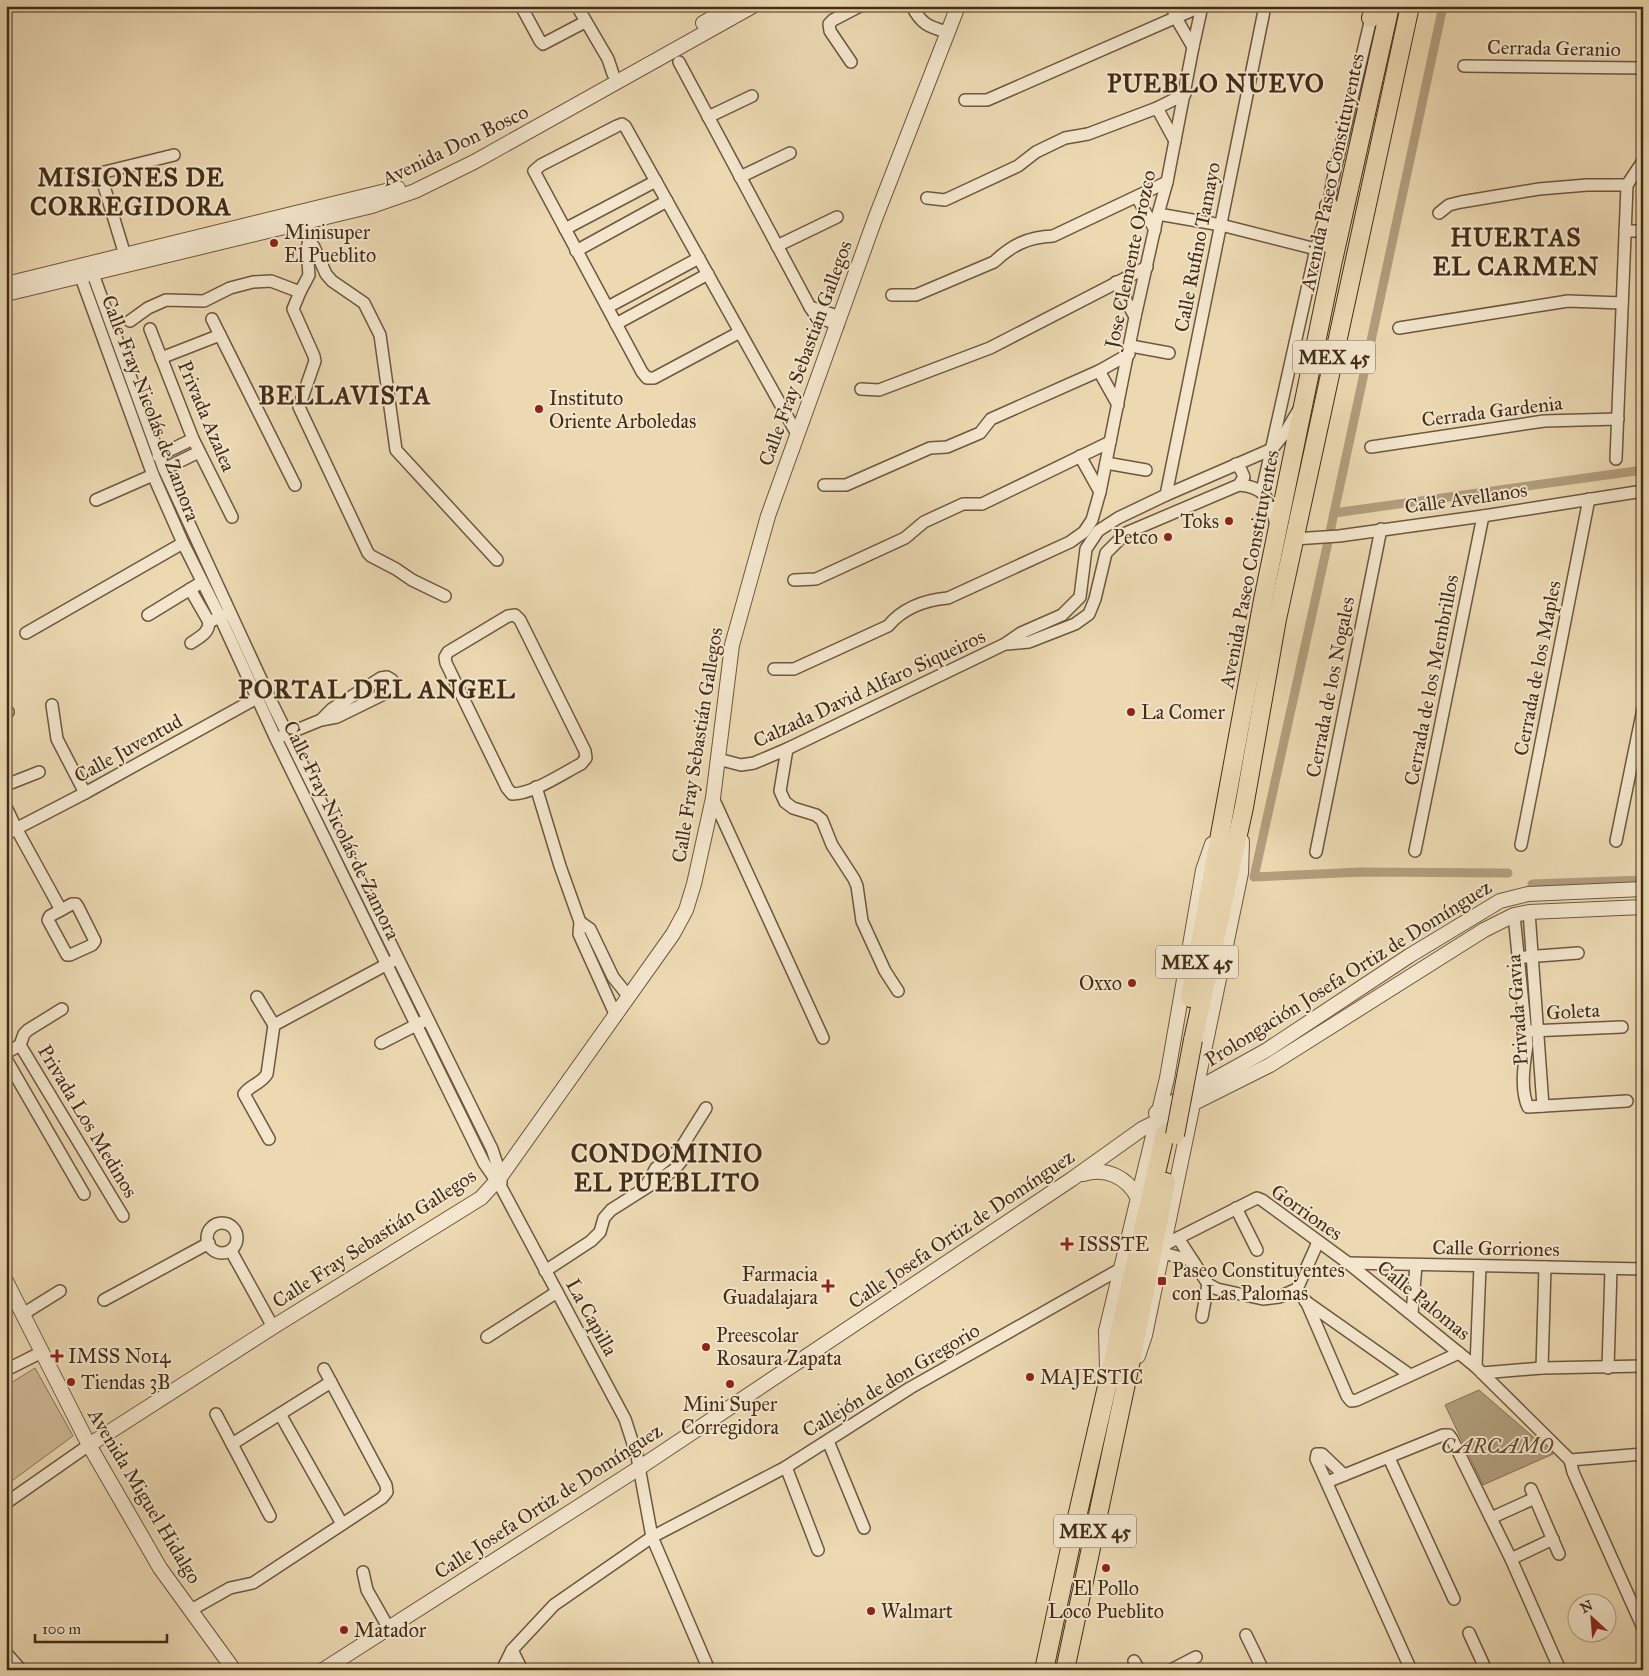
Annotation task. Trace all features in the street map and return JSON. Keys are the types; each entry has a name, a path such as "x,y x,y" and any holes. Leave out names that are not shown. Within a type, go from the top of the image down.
{"highway":[{"name":"Avenida Paseo Constituyentes","path":"1065,1670 1124,1392 1126,1345 1193,1040 1219,886 1226,803 1277,532 1332,265 1390,6"},
{"name":"Avenida Paseo Constituyentes","path":"1219,886 1244,807 1260,707 1294,539 1411,10"},
{"path":"1329,206 1332,265"},
{"name":"Avenida Paseo Constituyentes","path":"1044,1670 1107,1386 1126,1345"}],"street":[{"path":"521,6 540,41 544,44 585,22"},
{"path":"577,6 608,59 613,74"},
{"name":"Avenida Don Bosco","path":"6,294 85,270 125,255 303,216 380,204 415,190 473,158 613,74 733,6"},
{"name":"Avenida Don Bosco","path":"490,148 752,6"},
{"path":"851,62 830,30 829,24 832,20 860,6"},
{"path":"912,6 918,18 924,23 947,32"},
{"name":"Calle Fray Sebastián Gallegos","path":"6,1502 89,1445 273,1327 481,1198 499,1182 673,934 686,910 694,884 713,798 732,645 768,516 875,219 958,6"},
{"path":"1172,6 1176,18 1193,47"},
{"path":"965,100 987,100 1202,6"},
{"name":"Jose Clemente Orozco","path":"774,668 794,669 888,626 897,615 930,599 948,598 1070,542 1084,532 1092,520 1100,492 1158,214 1167,182 1202,6"},
{"name":"Calle Rufino Tamayo","path":"1166,495 1264,6"},
{"path":"1262,492 1316,249 1329,206 1332,183 1372,10"},
{"path":"679,62 810,307 839,321"},
{"name":"Cerrada Geranio","path":"1464,66 1643,68"},
{"path":"927,198 945,200 1018,166 1036,152 1065,138 1088,134 1157,108 1184,94"},
{"path":"708,117 752,96"},
{"path":"1157,108 1175,141"},
{"path":"740,332 654,378 647,378 642,372 534,171 541,165 622,124 625,126 797,434"},
{"path":"740,177 790,153"},
{"path":"76,179 174,155"},
{"path":"1616,459 1627,185 1643,162"},
{"path":"100,173 125,255"},
{"path":"565,230 656,181"},
{"path":"892,295 916,295 994,262 1003,253 1024,241 1053,236 1167,182"},
{"path":"1439,213 1449,205 1461,202 1539,189 1588,185 1627,185"},
{"path":"1137,197 1155,230"},
{"path":"576,251 668,201"},
{"path":"1158,214 1221,225 1316,249"},
{"path":"303,216 309,240 328,277 364,303 380,335 396,450 497,560"},
{"name":"Avenida Don Bosco","path":"6,284 149,260 303,216"},
{"path":"777,246 837,217"},
{"path":"1626,231 1643,231"},
{"path":"309,240 307,249 309,275 293,309 315,361 299,407 368,553 412,580 445,596"},
{"path":"608,307 700,258"},
{"path":"861,389 879,390 990,348 1147,267"},
{"name":"Calle Fray Nicolás de Zamora","path":"85,270 158,456 231,612 276,739 484,1163 499,1182"},
{"name":"Calle Fray Nicolás de Zamora","path":"85,270 153,475 202,582 215,620 288,734 492,1149 499,1182"},
{"path":"616,324 708,274"},
{"path":"130,321 148,308 166,300 204,301 230,288 253,282 271,281 300,292"},
{"path":"1116,282 1136,317"},
{"path":"1399,328 1568,302 1622,303"},
{"path":"212,319 295,486"},
{"name":"Privada Azalea","path":"150,329 193,439 232,516"},
{"path":"162,358 220,335"},
{"path":"824,485 846,485 930,448 947,447 980,432 991,419 1099,371 1130,350 1169,353"},
{"path":"1099,371 1118,405"},
{"name":"Calzada David Alfaro Siqueiros","path":"718,759 741,765 754,763 1005,644 1021,633 1062,615 1080,597 1086,549 1098,531 1118,518 1166,495 1272,449 1285,433 1305,399"},
{"name":"Cerrada Gardenia","path":"1371,447 1544,421 1618,419"},
{"path":"158,456 193,439"},
{"path":"794,580 816,579 905,538 924,522 962,504 982,504 1110,442"},
{"path":"164,469 199,452"},
{"path":"1080,456 1100,492"},
{"path":"1106,463 1146,470"},
{"path":"1236,464 1242,470 1244,477 1239,485 1251,486 1262,492 1272,508 1277,532"},
{"path":"96,500 153,475"},
{"path":"160,492 172,485"},
{"name":"Calzada David Alfaro Siqueiros","path":"1005,644 1029,642 1075,624 1089,614 1095,599 1106,553 1126,533 1239,485"},
{"name":"Calle Avellanos","path":"1294,539 1339,536 1643,491"},
{"name":"Cerrada de los Maples","path":"1521,845 1589,499"},
{"name":"Cerrada de los Membrillos","path":"1416,851 1482,516"},
{"name":"Cerrada de los Nogales","path":"1316,852 1381,529"},
{"path":"26,632 183,543"},
{"path":"148,615 202,582"},
{"path":"190,589 215,620"},
{"path":"191,643 205,634 215,620 231,612"},
{"path":"515,615 520,620 586,751 586,758 581,764 536,787 519,794 512,794 507,788 446,663 445,656 448,652 508,616 515,615"},
{"path":"276,739 321,720 337,718 390,691 393,685 392,680 387,676 381,678 332,709 321,720"},
{"name":"Calle Juventud","path":"11,831 85,793 262,695"},
{"path":"52,705 57,739 85,793"},
{"path":"1616,841 1643,709"},
{"path":"786,749 780,791 785,802 793,808 816,815 822,820 832,845 854,879 857,886 862,922 885,970 898,991"},
{"path":"6,785 39,772"},
{"path":"536,787 560,866 580,922 578,934 616,1016"},
{"path":"713,798 823,1038"},
{"path":"1107,1386 1106,1332 1167,1078 1203,870 1226,803"},
{"path":"6,807 11,831 61,910"},
{"path":"1124,1392 1146,1336 1241,873 1244,807"},
{"name":"Prolongación Josefa Ortiz de Domínguez","path":"1195,1097 1409,956 1500,901 1528,894 1643,889"},
{"path":"76,904 94,937 95,941 92,944 70,955 64,953 48,920 50,916 61,910 76,904"},
{"name":"Prolongación Josefa Ortiz de Domínguez","path":"1195,1097 1270,1065 1484,930 1514,916 1529,912 1643,907"},
{"name":"Privada Gavia","path":"1514,916 1518,958 1531,1031 1543,1106 1528,1107 1525,1101 1524,1064 1526,1045 1531,1031 1532,957 1529,912"},
{"path":"580,922 590,929 613,977 629,997"},
{"path":"1518,958 1578,953"},
{"path":"274,1026 399,958"},
{"path":"257,997 274,1026 268,1074 263,1081 246,1090 244,1094 269,1139"},
{"name":"Privada Los Medinos","path":"6,1054 20,1045 24,1034 28,1030 62,1008"},
{"path":"381,1042 429,1018"},
{"name":"Goleta","path":"1531,1031 1622,1027"},
{"name":"Privada Los Medinos","path":"20,1045 123,1216"},
{"path":"1173,1047 1178,1054 1183,1056 1193,1054 1205,1047"},
{"path":"1266,1050 1266,1059 1270,1065"},
{"name":"Privada Los Medinos","path":"6,1059 84,1194"},
{"path":"1167,1078 1184,1068 1192,1067 1200,1070"},
{"name":"Calle Josefa Ortiz de Domínguez","path":"323,1670 639,1468 1077,1176 1158,1116 1195,1097"},
{"path":"1543,1106 1626,1102"},
{"path":"545,1271 591,1242 600,1232 604,1218 611,1210 674,1170 683,1159 681,1148 706,1108"},
{"path":"1077,1176 1093,1172 1114,1175 1131,1187 1138,1198"},
{"name":"La Capilla","path":"499,1182 625,1419 637,1456 652,1537 709,1670"},
{"name":"Gorriones","path":"1163,1249 1178,1238 1257,1198 1348,1263"},
{"path":"1236,1208 1257,1250"},
{"path":"220,1224 231,1226 237,1236 237,1242 230,1250 220,1253 208,1244 210,1230 220,1224"},
{"path":"1178,1238 1208,1284 1217,1289 1263,1299 1279,1297 1297,1289 1318,1242"},
{"path":"104,1300 208,1244"},
{"path":"1163,1249 1193,1260"},
{"path":"230,1250 273,1327"},
{"name":"Calle Gorriones","path":"1348,1263 1643,1270"},
{"name":"Calle Palomas","path":"1348,1263 1479,1370 1570,1460"},
{"path":"1412,1314 1416,1265"},
{"path":"1480,1266 1479,1370 1643,1366"},
{"path":"1542,1368 1545,1267"},
{"name":"Callejón de don Gregorio","path":"502,1670 512,1650 554,1605 652,1537 786,1467 910,1388 1122,1268"},
{"path":"1608,1368 1611,1269"},
{"name":"Avenida Miguel Hidalgo","path":"6,1281 89,1445 160,1568 234,1670"},
{"path":"1202,1318 1208,1284"},
{"path":"1297,1289 1306,1301 1347,1396 1351,1401 1357,1400 1459,1353"},
{"path":"23,1314 60,1291"},
{"path":"487,1337 556,1292"},
{"path":"1306,1301 1410,1375"},
{"path":"6,1370 42,1352"},
{"path":"191,1610 230,1588 253,1583 382,1498 387,1492 386,1484 324,1369"},
{"path":"232,1444 331,1382"},
{"path":"216,1414 270,1516"},
{"path":"280,1414 342,1524"},
{"path":"1327,1482 1443,1435 1448,1435 1452,1439 1491,1518 1560,1670"},
{"path":"828,1441 864,1528"},
{"path":"1344,1475 1322,1454 1317,1454 1316,1459 1411,1670"},
{"path":"1643,1454 1570,1460 1573,1472 1643,1628"},
{"path":"1389,1458 1454,1599"},
{"path":"786,1467 818,1550"},
{"path":"1491,1518 1533,1494 1559,1554"},
{"path":"1510,1560 1552,1540"},
{"path":"362,1572 367,1590 388,1627"},
{"path":"1469,1633 1486,1670"},
{"path":"1246,1635 1263,1670"},
{"path":"512,1650 522,1670"},
{"path":"1171,1670 1196,1657"},
{"path":"8,1659 20,1670"}],"shaded area":[{"path":"35,1368 73,1436 9,1483 6,1478 6,1386"}],"water":[{"name":"CARCAMO","path":"1479,1390 1553,1454 1483,1485 1445,1405"}],"waterway":[{"path":"1443,6 1334,513 1643,470"},
{"path":"1330,532 1334,513"},
{"path":"1328,542 1254,877 1361,872 1508,873"},
{"path":"1532,884 1643,880"}],"place":[{"name":"Minisuper El Pueblito","path":"274,243"},
{"name":"Instituto Oriente Arboledas","path":"539,409"},
{"name":"Toks","path":"1229,521"},
{"name":"Petco","path":"1168,537"},
{"name":"La Comer","path":"1131,712"},
{"name":"Oxxo","path":"1132,983"},
{"name":"ISSSTE","path":"1067,1244"},
{"name":"Paseo Constituyentes con Las Palomas","path":"1162,1281"},
{"name":"Farmacia Guadalajara","path":"828,1286"},
{"name":"Preescolar Rosaura Zapata","path":"706,1347"},
{"name":"IMSS No14","path":"57,1356"},
{"name":"MAJESTIC","path":"1030,1377"},
{"name":"Tiendas 3B","path":"71,1382"},
{"name":"Mini Super Corregidora","path":"730,1384"},
{"name":"El Pollo Loco Pueblito","path":"1106,1568"},
{"name":"Walmart","path":"871,1611"},
{"name":"Matador","path":"344,1630"}],"district":[{"name":"PUEBLO NUEVO","path":"1216,83"},
{"name":"MISIONES DE CORREGIDORA","path":"131,192"},
{"name":"HUERTAS EL CARMEN","path":"1516,252"},
{"name":"BELLAVISTA","path":"345,395"},
{"name":"PORTAL DEL ANGEL","path":"377,689"},
{"name":"CONDOMINIO EL PUEBLITO","path":"667,1168"}]}
